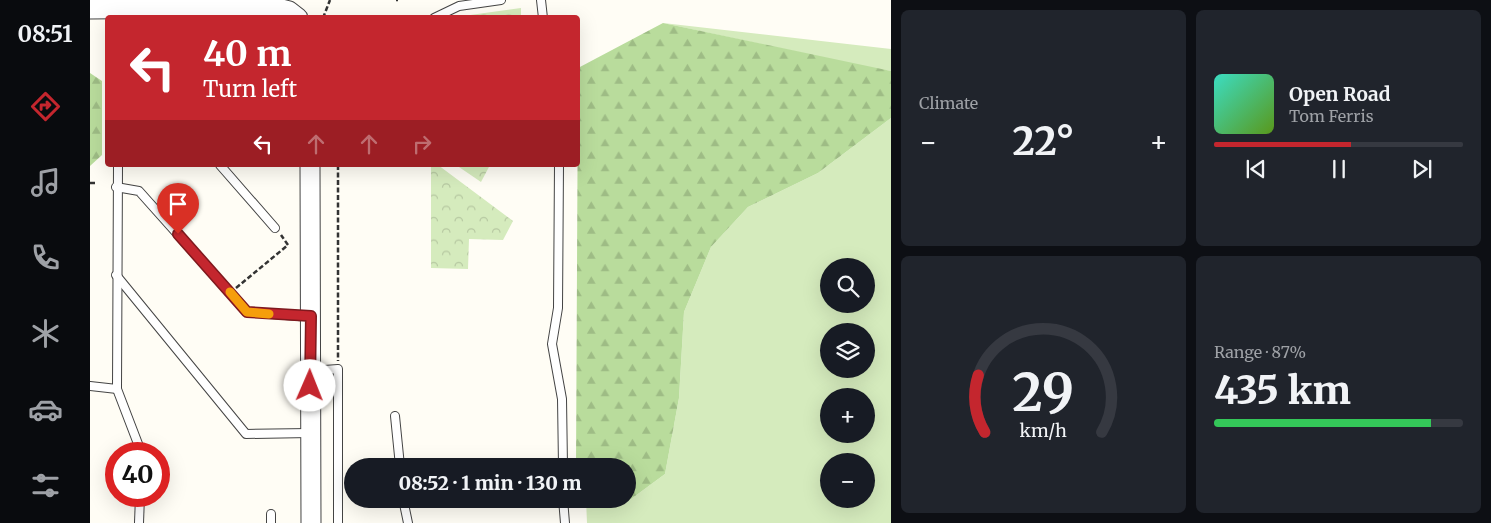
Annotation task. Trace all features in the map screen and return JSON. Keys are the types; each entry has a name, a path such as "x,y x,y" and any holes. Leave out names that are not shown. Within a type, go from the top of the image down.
{"street":[{"path":"103,12 274,7 289,11 294,15"},
{"path":"310,167 310,523"}],"lane":[{"path":"440,15 459,6 501,0"},
{"path":"541,0 543,15"},
{"path":"118,167 116,187 117,389 137,442"},
{"path":"222,167 276,228"},
{"path":"559,167 558,308 552,344 562,399 563,458"},
{"path":"116,187 139,191 247,312 311,316"},
{"path":"116,275 246,434 310,433"},
{"path":"311,371 338,369 338,523"},
{"path":"90,386 117,389"},
{"path":"395,416 399,458"},
{"path":"139,523 140,507"},
{"path":"405,508 408,523"},
{"path":"564,508 565,523"},
{"path":"271,514 271,523"}],"path":[{"path":"324,15 330,0"},
{"path":"338,167 338,369"},
{"path":"90,183 95,184"},
{"path":"231,293 288,245 276,228"}],"green space":[{"path":"521,8 521,15 470,15"},
{"path":"663,23 891,49 891,71 877,69"},
{"path":"663,23 891,71 891,118 818,173 748,207 711,247 684,312 679,398 665,474 636,495 636,458 576,458 578,167 580,167 580,67"},
{"path":"90,73 102,81 102,155 90,166"},
{"path":"891,118 891,523 587,523 586,508 636,508 636,495 665,474 679,398 684,312 711,247 748,207 818,173"},
{"path":"431,167 441,167 513,221 503,240 469,239 468,269 431,268"},
{"path":"459,167 489,167 481,182"}],"slow traffic":[{"path":"230,292 247,312 269,314"}],"route":[{"path":"178,234 247,312 311,316 310,386"}]}
